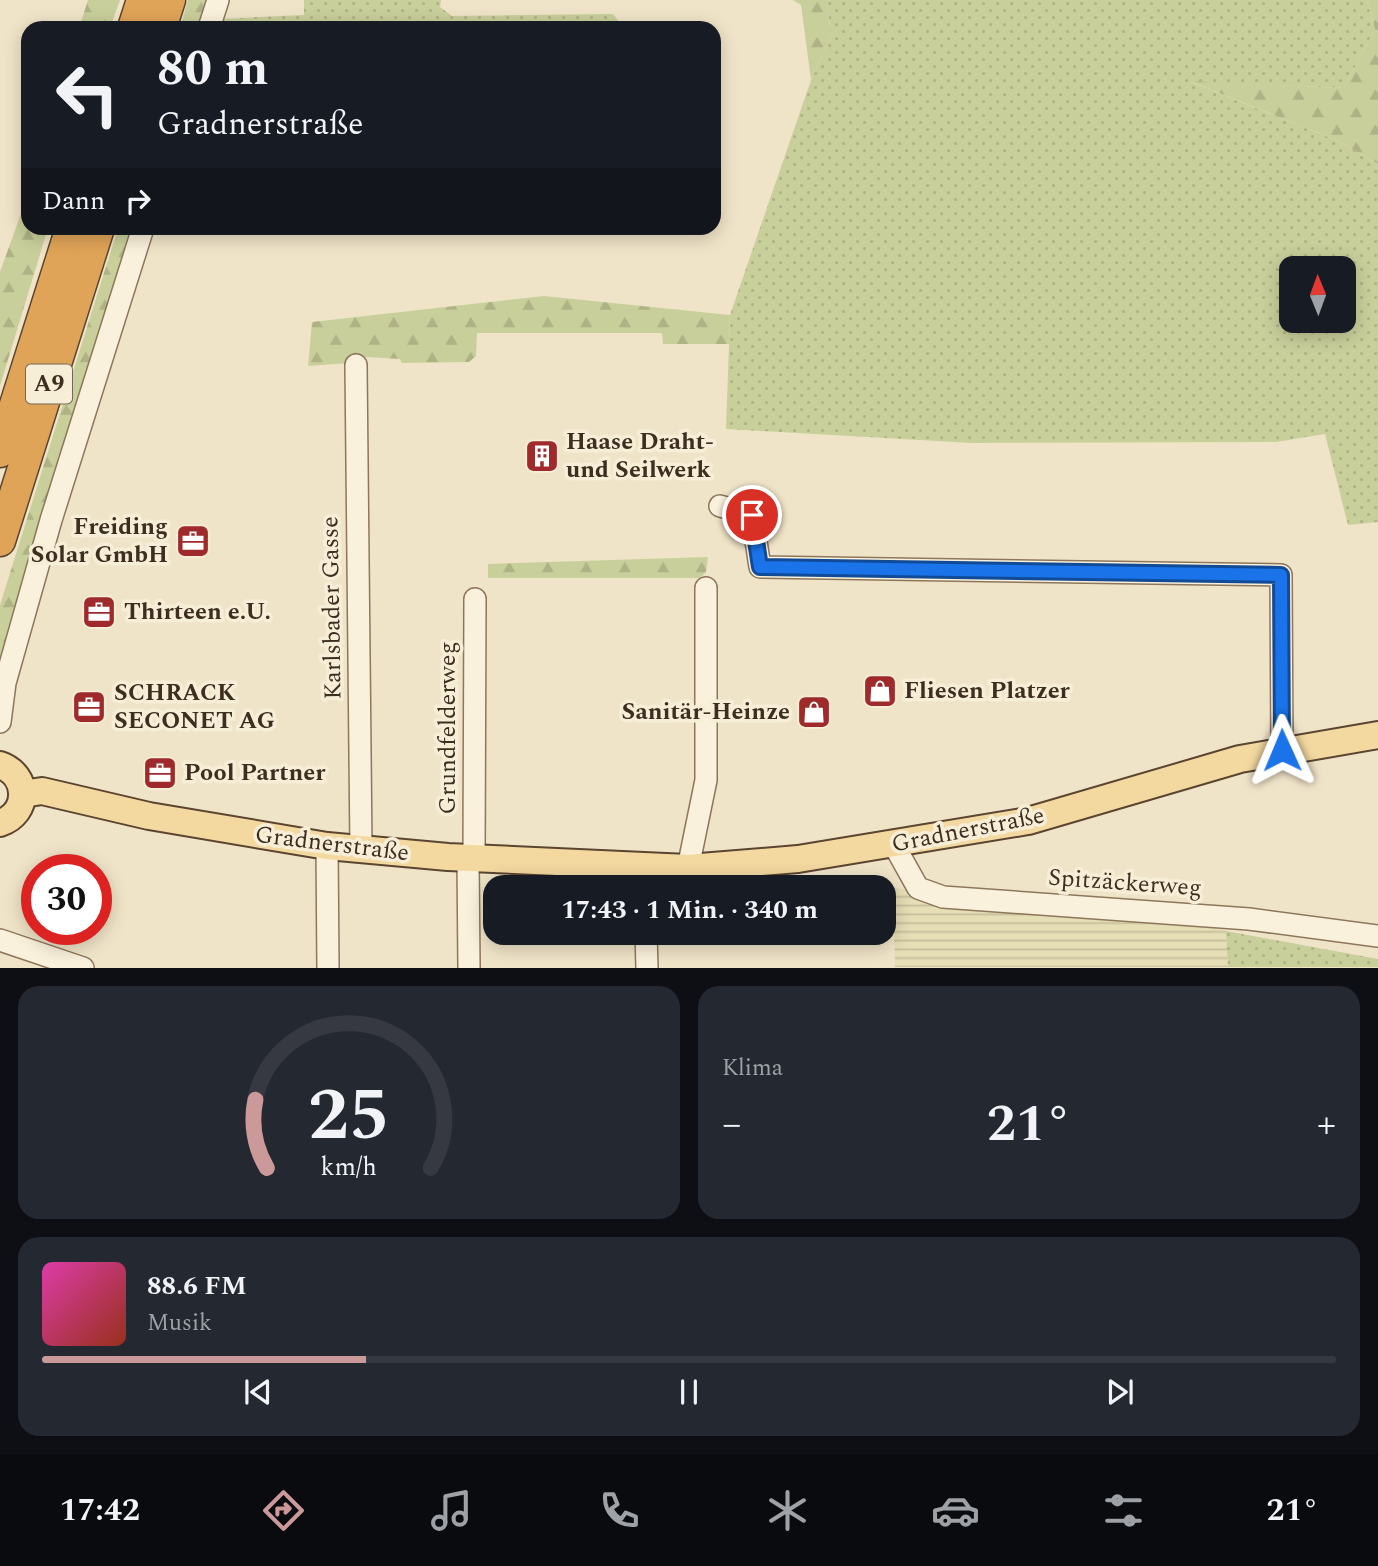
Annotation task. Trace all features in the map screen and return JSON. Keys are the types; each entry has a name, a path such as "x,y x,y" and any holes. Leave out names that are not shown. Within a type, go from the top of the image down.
{"highway":[{"path":"135,21 142,0"},
{"path":"164,21 170,0"},
{"name":"A9","path":"0,453 69,235"},
{"name":"A9","path":"0,541 97,235"}],"main road":[{"name":"Gradnerstraße","path":"655,875 688,868 774,862 894,845 1028,821 1240,759 1378,735"},
{"path":"0,765 17,776 23,794 17,812 0,823"},
{"name":"Gradnerstraße","path":"23,794 42,790 149,817 327,846 628,875"}],"street":[{"path":"211,21 218,0"},
{"path":"0,722 5,683 51,520 141,235"},
{"name":"Karlsbader Gasse","path":"356,365 361,850"},
{"path":"720,506 752,515 760,567 1281,575 1282,750"},
{"path":"688,868 706,780 706,588"},
{"name":"Grundfelderweg","path":"469,968 475,599"},
{"name":"Spitzäckerweg","path":"894,845 918,888 943,897 1249,919 1378,936"},
{"path":"327,846 328,968"},
{"path":"0,940 83,968"},
{"path":"646,945 647,968"}],"shaded area":[{"path":"896,888 906,890 915,898 1195,923 1226,931 1228,967 895,967"}],"green space":[{"path":"88,0 120,0 112,21 81,21"},
{"path":"188,0 211,0 204,21 182,21"},
{"path":"304,0 441,0 440,7 452,16 613,14 618,21 218,21 304,15"},
{"path":"793,0 827,0 831,37 811,80 801,5"},
{"path":"827,0 1367,0 1375,29 1344,88 1191,82 1336,140 1378,164 1378,522 1348,525 1325,434 1276,442 972,443 726,429 730,315 811,80 831,37"},
{"path":"1367,0 1378,0 1378,164 1336,140 1189,81 1344,88 1375,29"},
{"path":"21,214 21,235 46,235 0,386 0,272"},
{"path":"116,235 134,235 0,667 0,605"},
{"path":"544,296 730,315 729,344 663,344 662,333 477,333 476,356 469,362 402,363 400,359 365,357 361,362 308,366 312,322"},
{"path":"708,557 706,572 700,578 488,578 488,564"},
{"path":"1226,931 1378,959 1378,967 1228,967"}],"place":[{"name":"Haase Draht- und Seilwerk","path":"542,456"},
{"name":"Freiding Solar GmbH","path":"193,541"},
{"name":"Thirteen e.U.","path":"99,612"},
{"name":"Fliesen Platzer","path":"880,691"},
{"name":"SCHRACK SECONET AG","path":"89,707"},
{"name":"Sanitär-Heinze","path":"814,712"},
{"name":"Pool Partner","path":"160,773"}],"route":[{"path":"752,515 760,567 1281,575 1282,750"}]}
